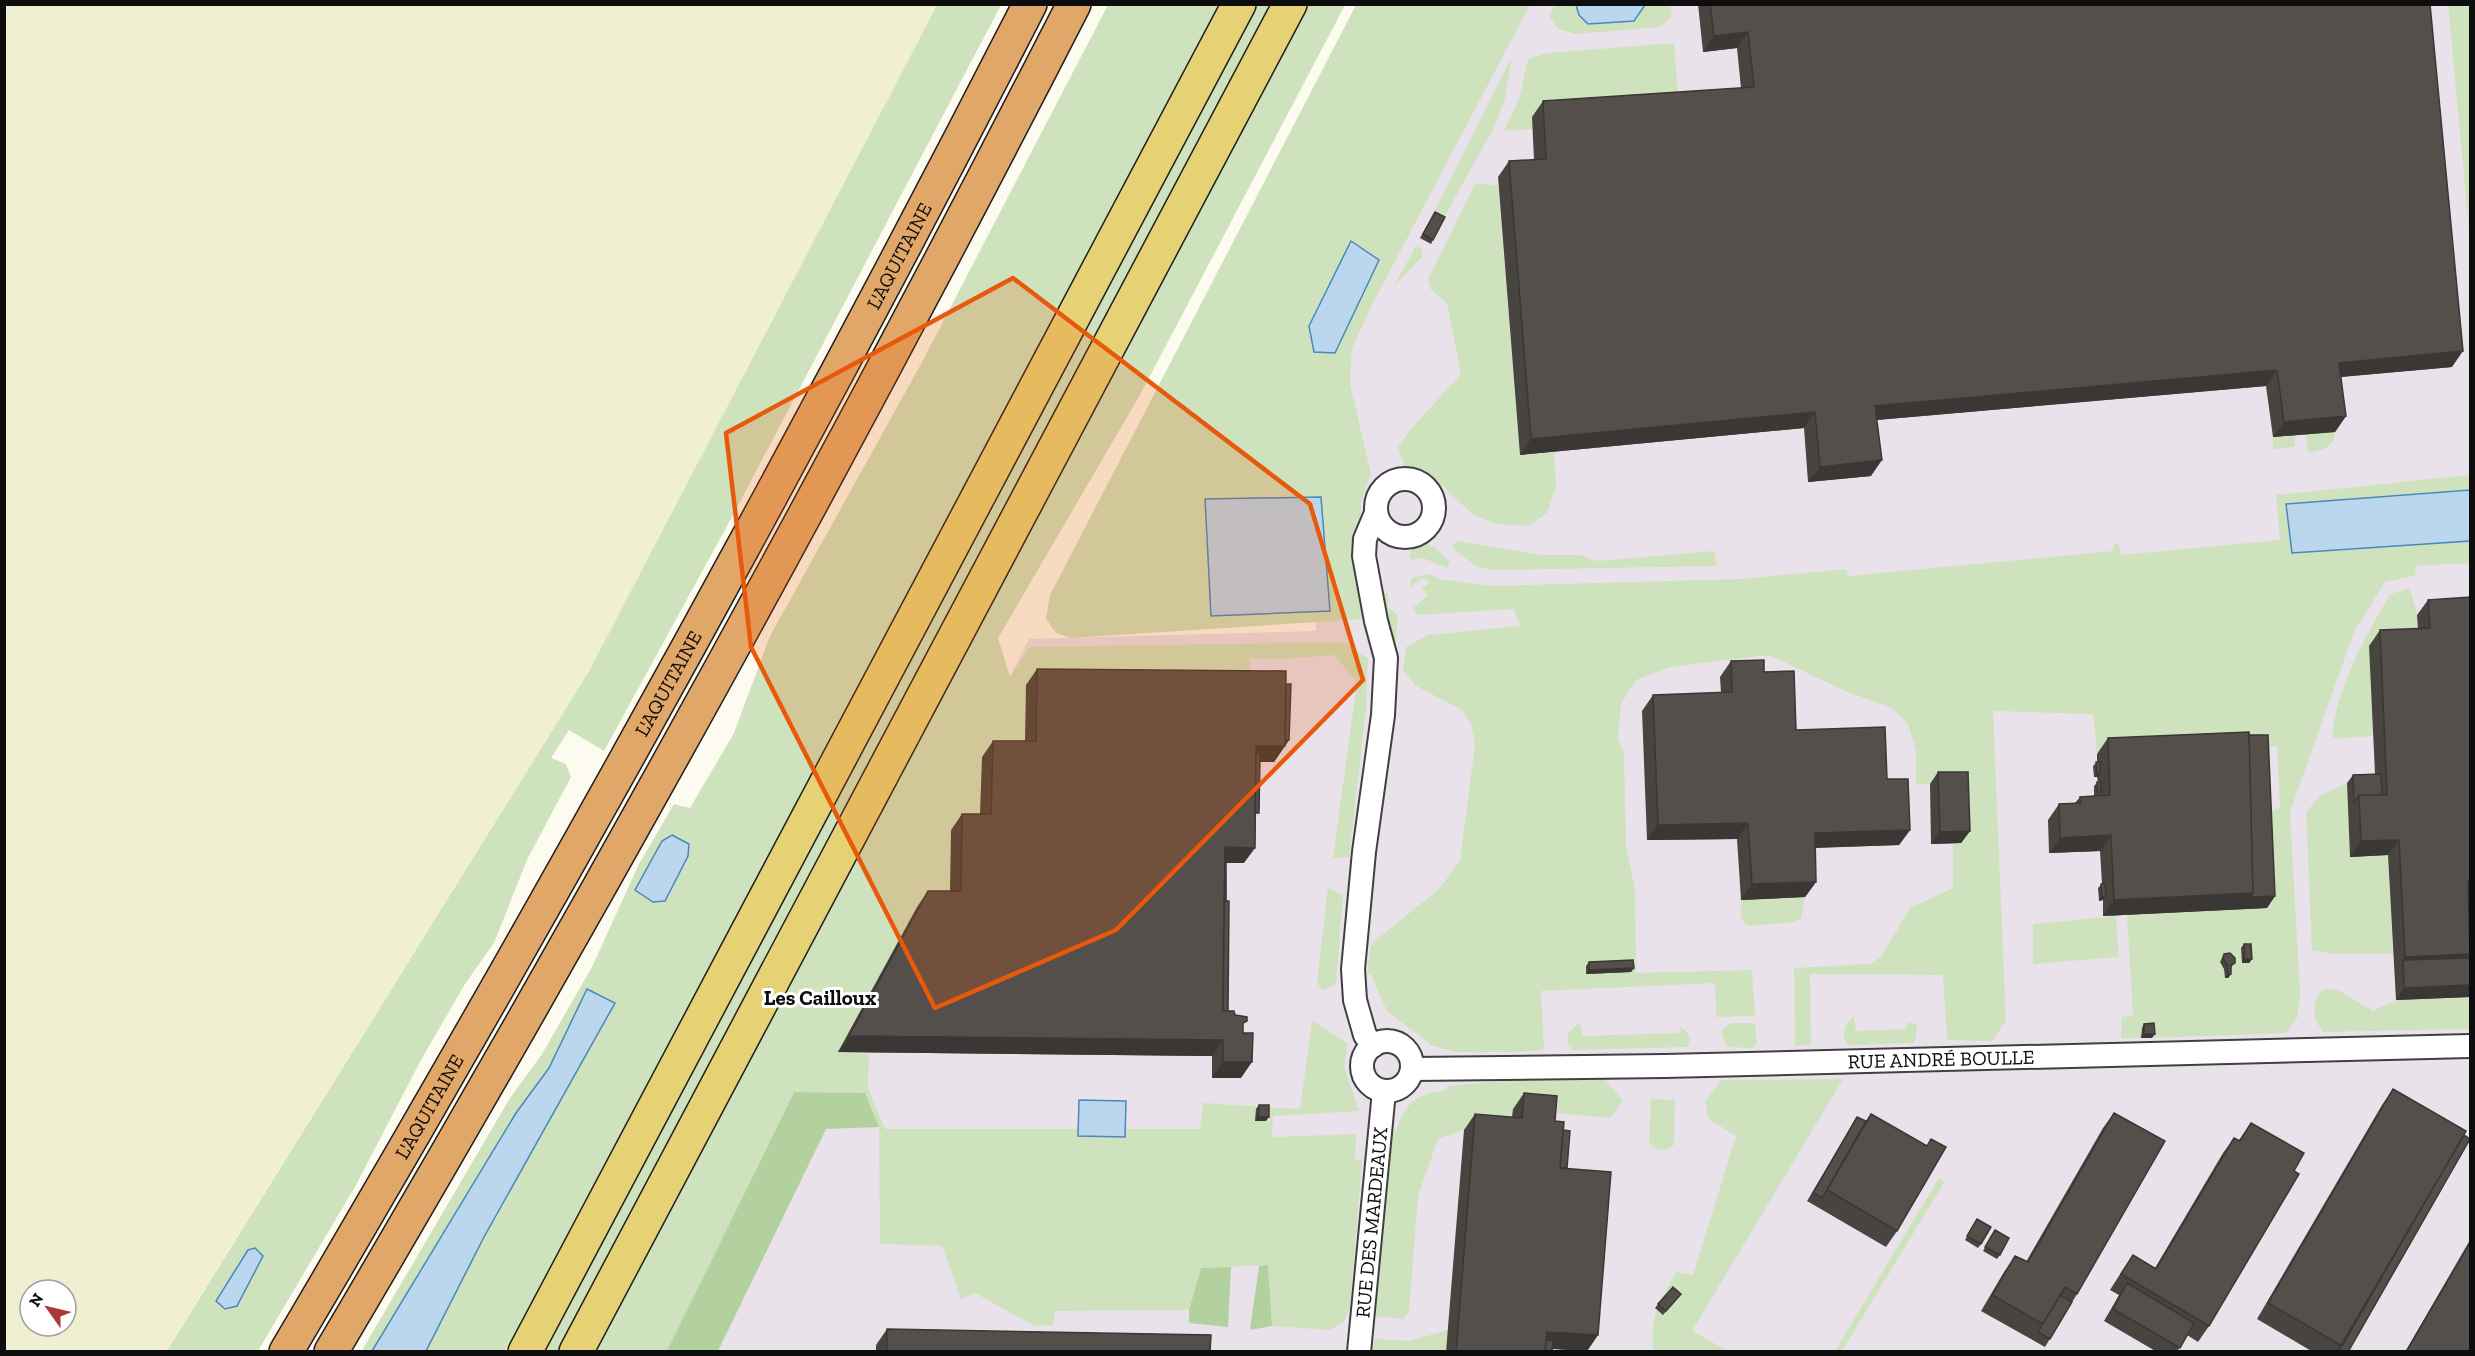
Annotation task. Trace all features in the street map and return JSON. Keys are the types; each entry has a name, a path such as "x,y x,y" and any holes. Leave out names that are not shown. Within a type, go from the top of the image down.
{"highway":[{"name":"L'AQUITAINE","path":"286,1352 442,1084 650,717 824,397 1030,4"},
{"name":"L'AQUITAINE","path":"331,1352 476,1104 708,692 858,416 1074,4"}],"main road":[{"path":"525,1352 1239,4"},
{"path":"576,1352 1290,4"}],"street":[{"path":"1373,1046 1367,1038 1358,1010 1353,969 1364,852 1383,716 1386,658 1376,621 1369,572 1364,556 1365,539 1376,513 1378,497 1392,481 1409,478 1426,487 1435,505 1430,524 1424,531 1405,538 1391,534 1379,522 1376,513"},
{"path":"1369,572 1376,554 1391,534"},
{"path":"1389,1041 1396,1043 1409,1053 1413,1069 1406,1084 1392,1091 1384,1091 1370,1085 1363,1072 1364,1057 1373,1046 1389,1041"},
{"name":"RUE ANDRÉ BOULLE","path":"1413,1069 1665,1066 2470,1046"},
{"name":"RUE DES MARDEAUX","path":"1359,1352 1384,1091"}],"highlighted area":[{"path":"1013,278 1310,504 1363,680 1116,930 935,1008 751,647 726,433"}],"shaded area":[{"path":"1488,5 2470,5 2470,1351 664,1352 1029,639 1316,631 1304,480 1301,358"}],"green space":[{"path":"1670,4 1672,16 1659,27 1576,34 1558,29 1549,16 1555,5 1576,5 1579,15 1588,24 1633,21 1645,5"},
{"path":"5,5 937,5 588,673 166,1351 5,1352"},
{"path":"937,5 1001,5 732,517 604,751 569,730 551,758 566,764 571,777 527,860 494,943 465,984 421,1060 356,1185 258,1351 166,1352 588,673"},
{"path":"1108,5 1227,5 795,815 743,903 505,1351 361,1352 510,1098 542,1054 592,967 639,864 674,804 690,808 734,733 770,636 922,362"},
{"path":"1253,5 1277,5 562,1351 540,1352"},
{"path":"1304,5 1345,5 1140,395 998,638 1010,677 1030,647 1345,642 1368,659 1366,710 1349,857 1333,858 1357,682 1334,655 1279,659 1250,658 1250,687 1025,757 980,830 950,907 838,1052 869,1054 868,1088 885,1129 1078,1129 1078,1136 1125,1137 1126,1129 1200,1129 1203,1103 1300,1109 1312,1020 1348,1044 1344,1066 1359,1111 1273,1116 1272,1137 1356,1134 1355,1159 1362,1160 1350,1307 1343,1323 1329,1330 1272,1326 1268,1265 1201,1268 1189,1310 1055,1311 1053,1325 1035,1326 975,1293 961,1299 942,1246 880,1244 879,1127 865,1093 794,1092 667,1351 596,1352 724,1110 873,814"},
{"path":"1356,5 1530,5 1373,303 1352,348 1350,384 1371,474 1361,503 1358,553 1363,619 1070,638 1056,633 1046,619 1050,595"},
{"path":"2448,5 2470,5 2470,240"},
{"path":"1674,43 1679,107 1533,129 1504,131 1519,99 1528,59 1547,53"},
{"path":"1512,57 1505,98 1496,124 1442,221 1432,216"},
{"path":"1475,184 1498,185 1520,455 1554,452 1556,486 1547,513 1528,526 1496,524 1472,514 1431,475 1404,465 1398,447 1409,431 1461,374 1447,303 1431,290 1428,279"},
{"path":"1416,246 1422,249 1422,257 1394,286"},
{"path":"2335,432 2330,445 2322,450 2308,453 2306,434"},
{"path":"2294,436 2295,447 2273,449 2273,437"},
{"path":"2470,475 2470,563 2415,566 2416,575 2385,582 2354,632 2290,812 2300,994 2297,1018 2286,1033 2152,1038 2151,1028 2142,1028 2141,1038 2121,1038 2122,1017 2133,1015 2127,915 2262,815 2280,807 2277,746 2097,754 2093,714 1993,711 2006,1021 1992,1041 1947,1040 1943,975 1810,974 1811,1045 1795,1046 1794,968 1869,964 1881,957 1910,908 1953,888 1953,844 1961,843 1930,784 1916,785 1916,750 1908,724 1892,708 1845,691 1769,655 1670,667 1636,680 1621,704 1618,738 1624,754 1626,846 1635,889 1636,973 1752,970 1755,1016 1716,1017 1715,983 1541,991 1544,1050 1454,1052 1431,1045 1387,1011 1371,975 1367,974 1371,944 1439,889 1460,861 1475,745 1471,724 1462,710 1416,686 1403,671 1406,647 1427,635 1520,626 1514,609 1418,615 1413,608 1428,595 1422,588 1429,583 1424,578 1410,587 1412,578 1428,574 1440,579 1492,586 1741,579 1846,569 1848,576 2113,551 2114,543 2119,544 2121,555 2280,540 2276,495"},
{"path":"1457,541 1542,555 1580,555 1598,561 1714,551 1717,566 1494,570 1477,567 1454,549 1453,545"},
{"path":"1421,543 1430,545 1441,552 1450,562 1447,568 1423,558 1412,560 1409,558 1412,548"},
{"path":"2410,588 2417,615 2419,644 2369,647 2373,736 2332,739 2339,701 2361,646 2390,594"},
{"path":"1388,593 1388,608 1398,615 1395,651 1391,651 1381,594"},
{"path":"2347,783 2350,857 2388,855 2393,954 2333,954 2312,950 2306,813 2319,796"},
{"path":"1328,887 1343,896 1336,984 1322,990 1317,983"},
{"path":"1805,897 1801,919 1795,922 1749,926 1743,921 1741,900"},
{"path":"2116,916 2119,957 2033,964 2033,924"},
{"path":"2337,989 2373,1011 2396,1000 2470,997 2470,1029 2323,1032 2315,1017 2314,1006 2322,990"},
{"path":"1854,1016 1856,1031 1906,1029 1907,1022 1916,1024 1914,1043 1848,1045 1844,1033 1848,1022"},
{"path":"1580,1022 1582,1036 1681,1033 1680,1027 1686,1031 1690,1040 1688,1047 1573,1050 1568,1045 1568,1033"},
{"path":"1732,1023 1755,1023 1757,1042 1752,1048 1727,1047 1721,1031"},
{"path":"1604,1078 1623,1101 1610,1118 1513,1109 1511,1134 1464,1130 1438,1139 1418,1196 1409,1312 1403,1319 1372,1316 1391,1130 1396,1131 1408,1107 1420,1097 1446,1090 1448,1086 1506,1081"},
{"path":"1843,1079 1692,1331 1728,1351 1653,1352 1653,1328 1657,1309 1676,1272 1693,1275 1736,1136 1709,1119 1705,1102 1721,1080"},
{"path":"794,1092 865,1093 879,1127 826,1129 718,1351 667,1351"},
{"path":"1651,1099 1675,1100 1674,1145 1666,1150 1658,1150 1649,1143"},
{"path":"1939,1178 1945,1181 1842,1351 1835,1351"},
{"path":"1268,1265 1272,1326 1250,1330 1259,1266"},
{"path":"1231,1267 1228,1327 1189,1323 1189,1310 1201,1268"},
{"path":"1448,1330 1446,1351 1369,1352 1370,1345 1376,1339 1409,1341"}],"water":[{"path":"1576,4 1645,5 1634,21 1588,24 1579,15"},
{"path":"1351,241 1379,260 1335,353 1314,352 1309,326"},
{"path":"2470,490 2470,541 2292,553 2286,504"},
{"path":"1321,497 1330,611 1211,616 1205,499"},
{"path":"672,835 689,844 688,856 665,901 653,902 635,890 662,841"},
{"path":"587,989 615,1003 484,1237 426,1351 372,1351 516,1113 549,1068"},
{"path":"1079,1100 1126,1101 1125,1137 1078,1136"},
{"path":"255,1248 263,1256 237,1306 225,1309 216,1301 248,1250"}],"building":[{"path":"1710,4 2430,4 2463,351 2339,363 2346,416 2284,422 2277,370 1875,406 1882,460 1820,467 1815,412 1531,439 1509,161 1546,159 1543,101 1754,87 1748,32 1714,36"},
{"path":"1435,212 1445,217 1433,240 1423,234"},
{"path":"2470,597 2470,881 2468,881 2470,954 2405,957 2399,840 2361,841 2359,795 2387,795 2380,630 2430,628 2428,600"},
{"path":"1764,660 1764,672 1794,671 1796,730 1885,727 1887,779 1908,779 1910,830 1815,833 1816,882 1752,884 1748,823 1658,825 1653,695 1732,692 1731,661"},
{"path":"1037,669 1286,671 1285,746 1256,746 1255,848 1225,847 1223,1011 1234,1011 1235,1015 1247,1017 1247,1021 1243,1023 1243,1033 1253,1033 1252,1062 1223,1062 1223,1040 849,1036 928,891 961,891 962,814 991,814 993,741 1036,741"},
{"path":"1286,684 1291,684 1289,740 1285,740"},
{"path":"2249,732 2253,893 2114,900 2111,835 2060,838 2059,804 2081,803 2080,797 2110,795 2108,738"},
{"path":"2249,735 2268,735 2275,896 2251,897 2253,893"},
{"path":"1256,754 1260,754 1259,813 1255,813"},
{"path":"2096,762 2100,762 2100,773 2097,773"},
{"path":"1938,772 1968,772 1970,831 1940,832"},
{"path":"2381,774 2382,795 2359,795 2354,803 2353,775"},
{"path":"2097,782 2101,782 2101,792 2097,792"},
{"path":"1225,859 1226,901 1224,901"},
{"path":"2101,884 2105,884 2106,896 2102,897"},
{"path":"1224,901 1229,901 1228,1011 1223,1011"},
{"path":"2244,944 2251,944 2252,959 2244,959"},
{"path":"2230,953 2235,958 2235,963 2231,965 2231,974 2228,974 2223,958 2224,954"},
{"path":"2470,958 2470,985 2404,988 2403,960"},
{"path":"1633,960 1634,968 1589,970 1589,962"},
{"path":"2154,1023 2155,1034 2144,1034 2144,1024"},
{"path":"2393,1089 2466,1131 2342,1346 2268,1303"},
{"path":"1524,1093 1557,1096 1555,1121 1564,1122 1560,1168 1611,1172 1598,1335 1547,1332 1545,1352 1456,1352 1475,1114 1522,1118"},
{"path":"1259,1105 1269,1105 1269,1117 1258,1117"},
{"path":"2114,1113 2165,1141 2077,1294 2065,1287 2043,1324 1992,1295 2015,1256 2028,1262"},
{"path":"1871,1114 1927,1146 1931,1139 1946,1147 1897,1231 1827,1190"},
{"path":"1857,1117 1866,1121 1822,1198 1813,1193"},
{"path":"2251,1123 2304,1153 2294,1171 2299,1174 2209,1326 2121,1274 2133,1255 2156,1269 2234,1138 2240,1141"},
{"path":"1563,1130 1570,1131 1567,1168 1560,1168"},
{"path":"2464,1135 2470,1139 2348,1352 2344,1352 2339,1349"},
{"path":"1977,1219 1991,1227 1981,1244 1967,1236"},
{"path":"1995,1230 2009,1238 2000,1255 1985,1247"},
{"path":"2470,1243 2470,1352 2406,1352"},
{"path":"2127,1283 2194,1323 2180,1348 2113,1309"},
{"path":"1673,1287 1681,1294 1666,1311 1658,1304"},
{"path":"2060,1295 2072,1302 2050,1339 2038,1332"},
{"path":"887,1329 1211,1335 1210,1352 887,1352"},
{"path":"1546,1340 1553,1341 1552,1352 1545,1352"}],"district":[{"name":"Les Cailloux","path":"820,998"}]}
